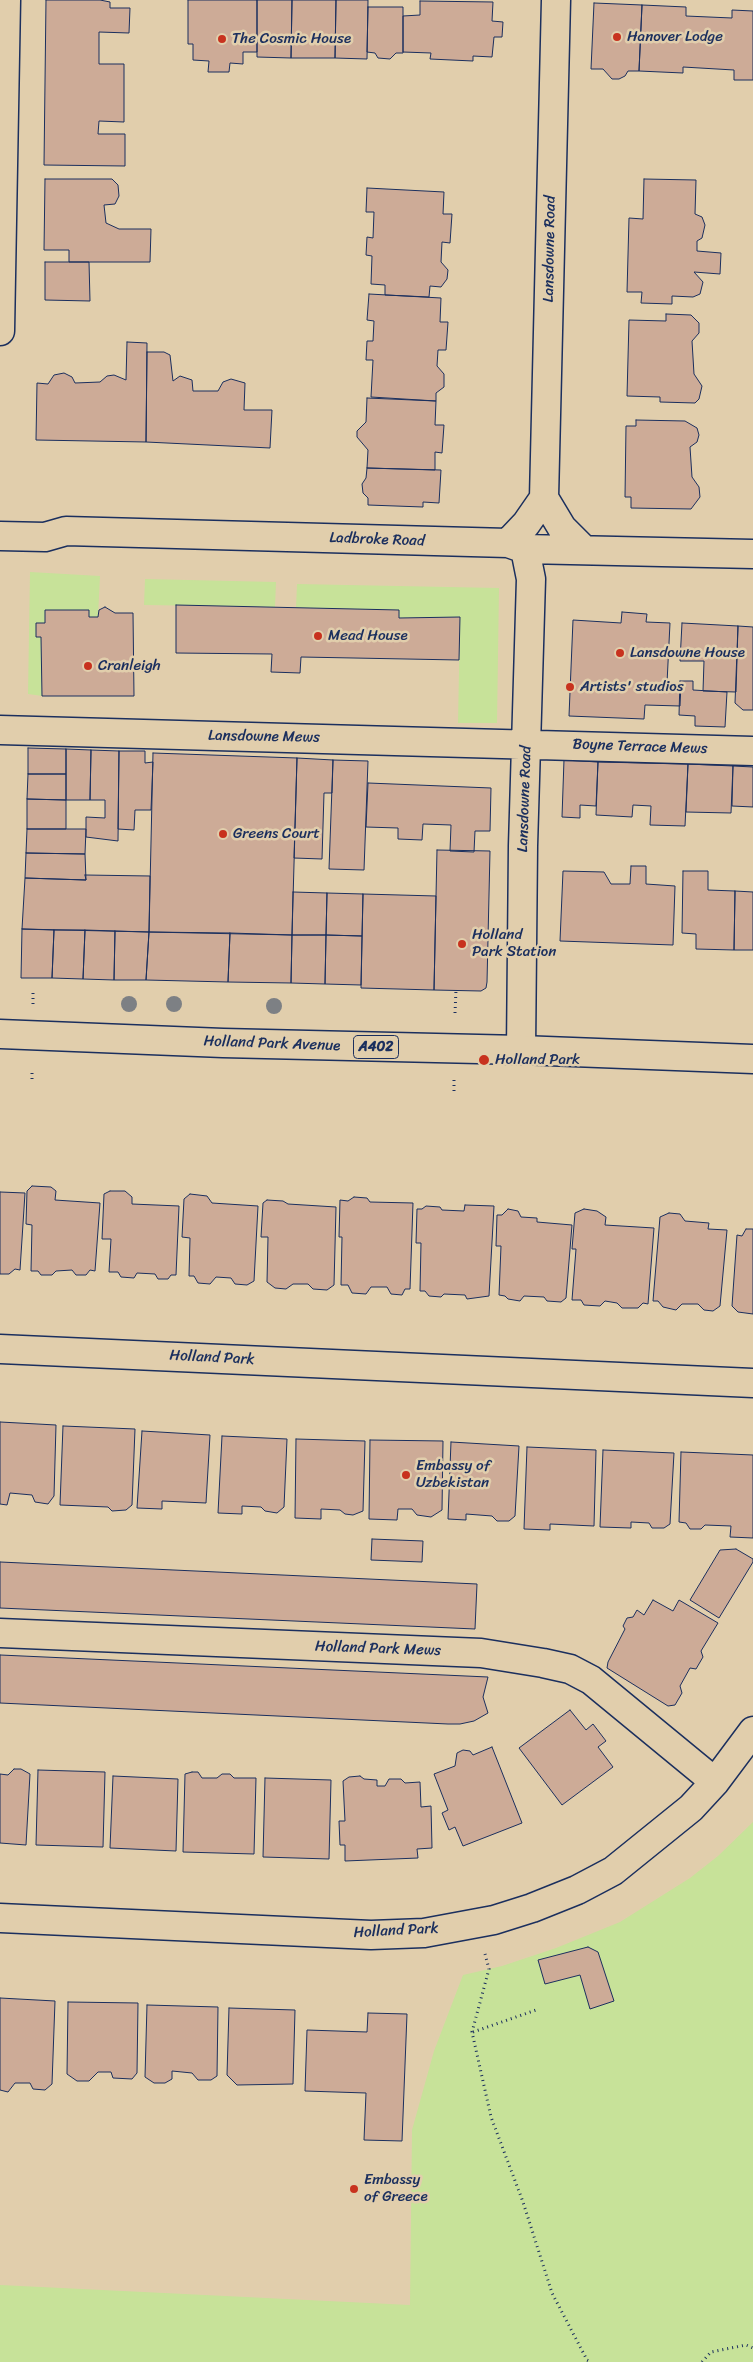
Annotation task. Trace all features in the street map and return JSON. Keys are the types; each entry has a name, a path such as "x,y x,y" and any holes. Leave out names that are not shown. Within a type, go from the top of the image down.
{"street":[{"path":"0,330 6,0"},
{"name":"Lansdowne Road","path":"544,498 556,0"},
{"path":"517,546 526,524 544,498 562,528 584,550"},
{"name":"Ladbroke Road","path":"0,536 45,537 66,531 517,546 584,550 753,554"},
{"name":"Lansdowne Road","path":"517,546 531,580 523,846 521,1050"},
{"name":"Lansdowne Mews","path":"0,730 527,743"},
{"name":"Boyne Terrace Mews","path":"527,743 753,751"},
{"name":"Holland Park Avenue","path":"0,1034 213,1043 521,1050 753,1059"},
{"name":"Holland Park","path":"0,1349 753,1383"},
{"name":"Holland Park Mews","path":"0,1633 481,1653 543,1663 570,1669 591,1680 715,1782"},
{"name":"Holland Park","path":"0,1918 371,1935 424,1933 476,1924 532,1908 577,1890 613,1871 666,1830 715,1782 753,1731"}],"path":[{"path":"455,1013 456,990"},
{"path":"33,993 33,1004"},
{"path":"32,1072 32,1080"},
{"path":"454,1080 454,1091"},
{"path":"476,1924 489,1969 472,2032 491,2117 552,2293 587,2360 591,2362"},
{"path":"472,2032 539,2009"},
{"path":"702,2362 711,2352 746,2345 753,2348"}],"green space":[{"path":"30,572 100,576 98,617 89,617 89,610 45,610 45,623 36,623 36,636 41,637 42,696 28,694"},
{"path":"145,579 276,582 275,607 144,605"},
{"path":"297,584 499,588 497,723 458,723 460,617 399,618 399,610 296,608"},
{"path":"753,1822 753,2362 0,2362 0,2285 410,2305 412,2130 434,2051 463,1975 502,1966 556,1948 620,1922 690,1878 718,1856"}],"building":[{"path":"46,0 100,0 110,2 110,8 130,8 129,33 99,32 99,64 124,64 124,122 99,121 98,134 125,134 125,166 44,165"},
{"name":"The Cosmic House","path":"188,0 257,0 257,52 243,52 243,64 230,63 229,72 208,72 209,61 193,60 193,44 188,44"},
{"path":"257,0 292,0 291,58 257,57"},
{"path":"292,0 336,0 335,58 291,58"},
{"path":"336,0 368,0 367,59 335,58"},
{"path":"420,1 493,2 492,21 503,22 502,37 494,37 492,57 473,56 473,61 430,59 431,53 403,52 403,16 420,15"},
{"name":"Hanover Lodge","path":"594,3 642,5 639,71 628,71 625,76 619,79 612,79 603,69 591,69"},
{"path":"642,5 686,7 686,16 732,18 732,10 753,11 753,80 734,80 734,70 683,67 683,73 639,71"},
{"path":"368,7 403,7 403,53 396,53 390,59 378,58 375,53 367,52"},
{"path":"45,179 112,179 118,185 119,196 115,204 104,205 106,223 119,229 151,229 150,262 69,262 69,250 44,250"},
{"path":"644,179 696,180 695,214 702,217 705,225 702,238 697,241 697,251 721,253 720,274 694,272 703,282 700,294 693,297 672,296 672,304 641,303 642,292 627,292 629,218 643,219"},
{"path":"367,188 444,192 443,214 452,214 450,243 442,242 441,262 448,270 447,279 441,287 430,286 429,297 385,295 385,285 371,284 372,256 366,255 367,237 373,238 374,212 366,212"},
{"path":"45,262 89,262 90,301 45,300"},
{"path":"369,294 441,298 440,322 448,322 446,350 438,350 437,366 444,374 444,387 436,393 436,401 371,397 373,360 366,360 367,341 373,341 374,321 367,320"},
{"path":"666,314 691,315 699,323 699,333 692,341 694,374 702,386 699,399 695,403 660,402 660,397 627,396 629,320 666,321"},
{"path":"127,342 147,343 146,442 36,440 37,383 48,384 54,375 64,373 72,377 75,383 100,382 107,376 114,375 126,380"},
{"path":"147,352 164,352 170,355 173,381 180,376 192,380 193,391 218,391 223,382 231,379 245,383 244,410 272,410 270,448 146,442"},
{"path":"367,398 436,401 435,425 444,425 442,453 435,452 435,470 367,468 368,450 357,437 357,431 366,422"},
{"path":"636,420 685,421 697,428 699,435 697,442 690,447 692,477 699,487 700,497 691,509 631,508 631,497 625,497 626,426 636,426"},
{"path":"367,468 441,470 439,503 423,502 423,507 368,505 368,498 363,493 362,484 366,478"},
{"name":"Mead House","path":"176,605 399,610 399,618 460,617 459,660 301,657 300,673 271,672 272,654 176,653"},
{"name":"Cranleigh","path":"105,607 115,613 133,613 134,696 42,696 41,637 36,637 36,623 45,623 45,610 89,610 89,617 98,617 99,610"},
{"name":"Lansdowne House","path":"622,612 647,614 646,622 670,623 667,683 681,684 680,706 645,705 644,719 569,716 573,620 621,623"},
{"path":"682,623 738,626 736,692 703,691 704,661 680,661"},
{"path":"738,626 753,627 753,710 743,710 735,703"},
{"path":"680,681 693,681 693,690 727,692 725,727 695,726 695,716 679,715"},
{"path":"28,748 66,749 66,774 28,774"},
{"path":"66,749 91,750 90,800 66,800"},
{"path":"91,750 119,751 118,841 86,837 86,817 105,818 105,800 90,800"},
{"path":"119,751 145,751 145,763 153,762 151,810 135,810 134,830 118,829"},
{"name":"Greens Court","path":"153,753 297,758 292,935 149,932"},
{"path":"297,758 333,760 332,793 324,793 322,859 294,858"},
{"path":"333,760 368,761 364,870 329,869"},
{"path":"564,760 598,762 596,806 580,805 580,818 562,817"},
{"path":"598,762 688,764 685,826 650,825 651,806 633,805 632,817 596,815"},
{"path":"688,764 733,766 731,813 686,812"},
{"path":"733,766 753,767 753,807 732,806"},
{"path":"28,774 66,774 66,800 27,799"},
{"path":"368,783 491,788 490,831 475,831 474,852 450,851 451,825 423,824 422,840 398,839 398,828 366,827"},
{"path":"27,799 66,800 66,829 27,829"},
{"path":"27,829 86,829 85,854 26,853"},
{"name":"Holland Park Station","path":"437,850 490,851 487,982 486,988 481,991 434,990"},
{"path":"26,853 85,854 86,880 25,878"},
{"path":"631,866 646,866 646,884 675,886 673,945 560,941 563,871 604,872 611,884 630,884"},
{"path":"683,871 708,871 708,890 735,891 734,950 696,949 696,934 682,933"},
{"path":"85,875 150,876 149,932 22,929 25,878 86,880"},
{"path":"735,891 753,892 753,950 734,950"},
{"path":"293,892 327,893 326,935 292,935"},
{"path":"327,893 363,894 362,936 326,935"},
{"path":"363,894 436,896 434,990 361,988"},
{"path":"22,929 54,930 52,978 21,978"},
{"path":"54,930 85,930 83,979 52,978"},
{"path":"85,930 115,931 114,980 83,979"},
{"path":"115,931 149,932 146,980 114,980"},
{"path":"149,932 230,933 228,982 146,980"},
{"path":"230,933 292,935 291,983 228,982"},
{"path":"292,935 326,935 325,984 291,983"},
{"path":"326,935 362,936 361,985 325,984"},
{"path":"32,1186 51,1187 56,1191 55,1200 100,1203 95,1271 90,1270 86,1275 76,1275 72,1270 56,1271 52,1275 41,1275 38,1271 31,1271 32,1225 26,1224 27,1191"},
{"path":"110,1191 125,1191 132,1197 132,1204 179,1206 176,1275 171,1275 168,1279 158,1279 155,1274 137,1273 134,1278 121,1277 118,1272 109,1272 111,1239 102,1239 104,1194"},
{"path":"0,1192 25,1193 20,1270 15,1269 9,1274 0,1274"},
{"path":"190,1194 207,1196 212,1203 258,1206 254,1281 247,1285 235,1284 231,1278 216,1277 210,1284 198,1283 194,1276 189,1276 190,1238 182,1237 184,1199"},
{"path":"354,1197 367,1198 370,1202 413,1203 410,1289 405,1289 402,1295 391,1294 387,1287 371,1287 366,1294 352,1293 348,1285 341,1285 342,1237 339,1237 340,1200 348,1201"},
{"path":"267,1200 283,1201 288,1204 336,1207 334,1285 327,1290 313,1289 308,1284 293,1284 286,1289 275,1288 267,1282 268,1237 261,1237 263,1203"},
{"path":"465,1205 494,1206 489,1296 467,1299 465,1295 444,1294 441,1297 429,1296 425,1291 420,1291 421,1243 416,1243 417,1209 422,1209 426,1206 440,1207 442,1210 464,1211"},
{"path":"508,1209 518,1211 521,1217 537,1218 537,1222 572,1225 566,1298 561,1302 547,1301 544,1297 524,1296 520,1301 499,1295 501,1246 496,1246 497,1215 502,1215"},
{"path":"584,1209 597,1211 606,1217 605,1225 654,1228 648,1304 643,1303 638,1308 622,1308 617,1303 605,1301 600,1306 584,1305 581,1300 572,1300 576,1249 572,1249 575,1213"},
{"path":"669,1213 680,1214 685,1221 709,1223 708,1229 727,1230 720,1306 713,1311 704,1310 698,1304 682,1304 676,1310 663,1307 658,1301 653,1301 660,1217"},
{"path":"746,1229 753,1229 753,1314 738,1312 732,1306 737,1235 742,1236"},
{"path":"0,1422 56,1425 54,1496 48,1504 35,1502 32,1495 10,1493 7,1505 0,1504"},
{"path":"63,1426 135,1429 132,1505 126,1510 112,1511 108,1507 60,1505"},
{"path":"142,1431 210,1435 206,1503 162,1501 162,1509 137,1508"},
{"path":"222,1436 287,1439 284,1507 277,1513 265,1511 261,1507 242,1506 242,1514 218,1513"},
{"path":"296,1439 365,1441 363,1511 353,1515 345,1514 340,1510 321,1509 321,1519 295,1518"},
{"name":"Embassy of Uzbekistan","path":"370,1440 443,1441 442,1510 431,1517 417,1515 412,1509 398,1509 397,1520 369,1519"},
{"path":"451,1442 519,1446 515,1516 509,1521 497,1521 492,1516 466,1514 466,1520 448,1519"},
{"path":"527,1447 596,1450 594,1526 550,1524 550,1530 524,1529"},
{"path":"603,1450 674,1453 670,1524 664,1528 652,1528 649,1523 631,1522 631,1528 600,1527"},
{"path":"681,1452 753,1455 753,1538 730,1537 731,1526 705,1525 701,1529 690,1529 686,1523 679,1522"},
{"path":"372,1539 423,1541 422,1562 371,1560"},
{"path":"736,1549 753,1559 753,1562 719,1618 690,1600 720,1550"},
{"path":"0,1562 477,1584 475,1629 0,1608"},
{"path":"653,1600 673,1611 679,1600 718,1623 701,1651 703,1657 696,1669 690,1668 680,1686 682,1693 675,1705 668,1706 607,1668 608,1662 625,1629 623,1626 627,1618 633,1617 637,1610 644,1615"},
{"path":"0,1655 488,1677 483,1697 488,1713 474,1721 448,1724 0,1703"},
{"path":"570,1710 586,1730 593,1724 606,1741 598,1747 613,1767 562,1805 519,1748"},
{"path":"492,1747 522,1823 463,1846 455,1827 449,1830 442,1813 448,1810 434,1774 455,1766 457,1753 463,1750 470,1751 473,1755"},
{"path":"14,1769 21,1769 30,1774 26,1845 0,1843 0,1774 8,1775"},
{"path":"38,1770 105,1772 103,1847 36,1845"},
{"path":"198,1772 202,1778 217,1778 222,1774 230,1774 234,1778 256,1778 254,1854 183,1852 185,1774"},
{"path":"113,1776 178,1779 176,1851 110,1848"},
{"path":"360,1776 364,1779 377,1780 377,1786 385,1786 389,1779 401,1779 405,1783 420,1782 421,1807 431,1806 432,1848 417,1849 418,1858 345,1861 345,1845 340,1845 339,1821 345,1821 343,1781 349,1777"},
{"path":"265,1778 331,1780 329,1859 263,1857"},
{"path":"588,1947 598,1952 614,2001 590,2009 580,1975 545,1984 538,1960"},
{"path":"0,1998 55,2001 52,2084 45,2090 33,2089 30,2083 15,2083 8,2092 0,2090"},
{"path":"68,2002 138,2003 137,2073 132,2079 113,2078 111,2072 98,2072 89,2081 77,2081 67,2074"},
{"path":"147,2005 218,2007 217,2076 211,2080 198,2080 192,2073 172,2071 172,2079 165,2083 154,2083 145,2077"},
{"path":"229,2008 295,2010 293,2084 237,2085 227,2075"},
{"path":"368,2013 407,2014 402,2141 364,2140 366,2093 305,2091 307,2030 367,2032"}],"place":[{"name":"Hanover Lodge","path":"617,37"},
{"name":"The Cosmic House","path":"222,39"},
{"name":"Mead House","path":"318,636"},
{"name":"Lansdowne House","path":"620,653"},
{"name":"Cranleigh","path":"88,666"},
{"name":"Artists' studios","path":"570,687"},
{"name":"Greens Court","path":"223,834"},
{"name":"Holland Park Station","path":"462,944"},
{"name":"Holland Park","path":"484,1060"},
{"name":"Embassy of Uzbekistan","path":"406,1475"},
{"name":"Embassy of Greece","path":"354,2189"}]}
